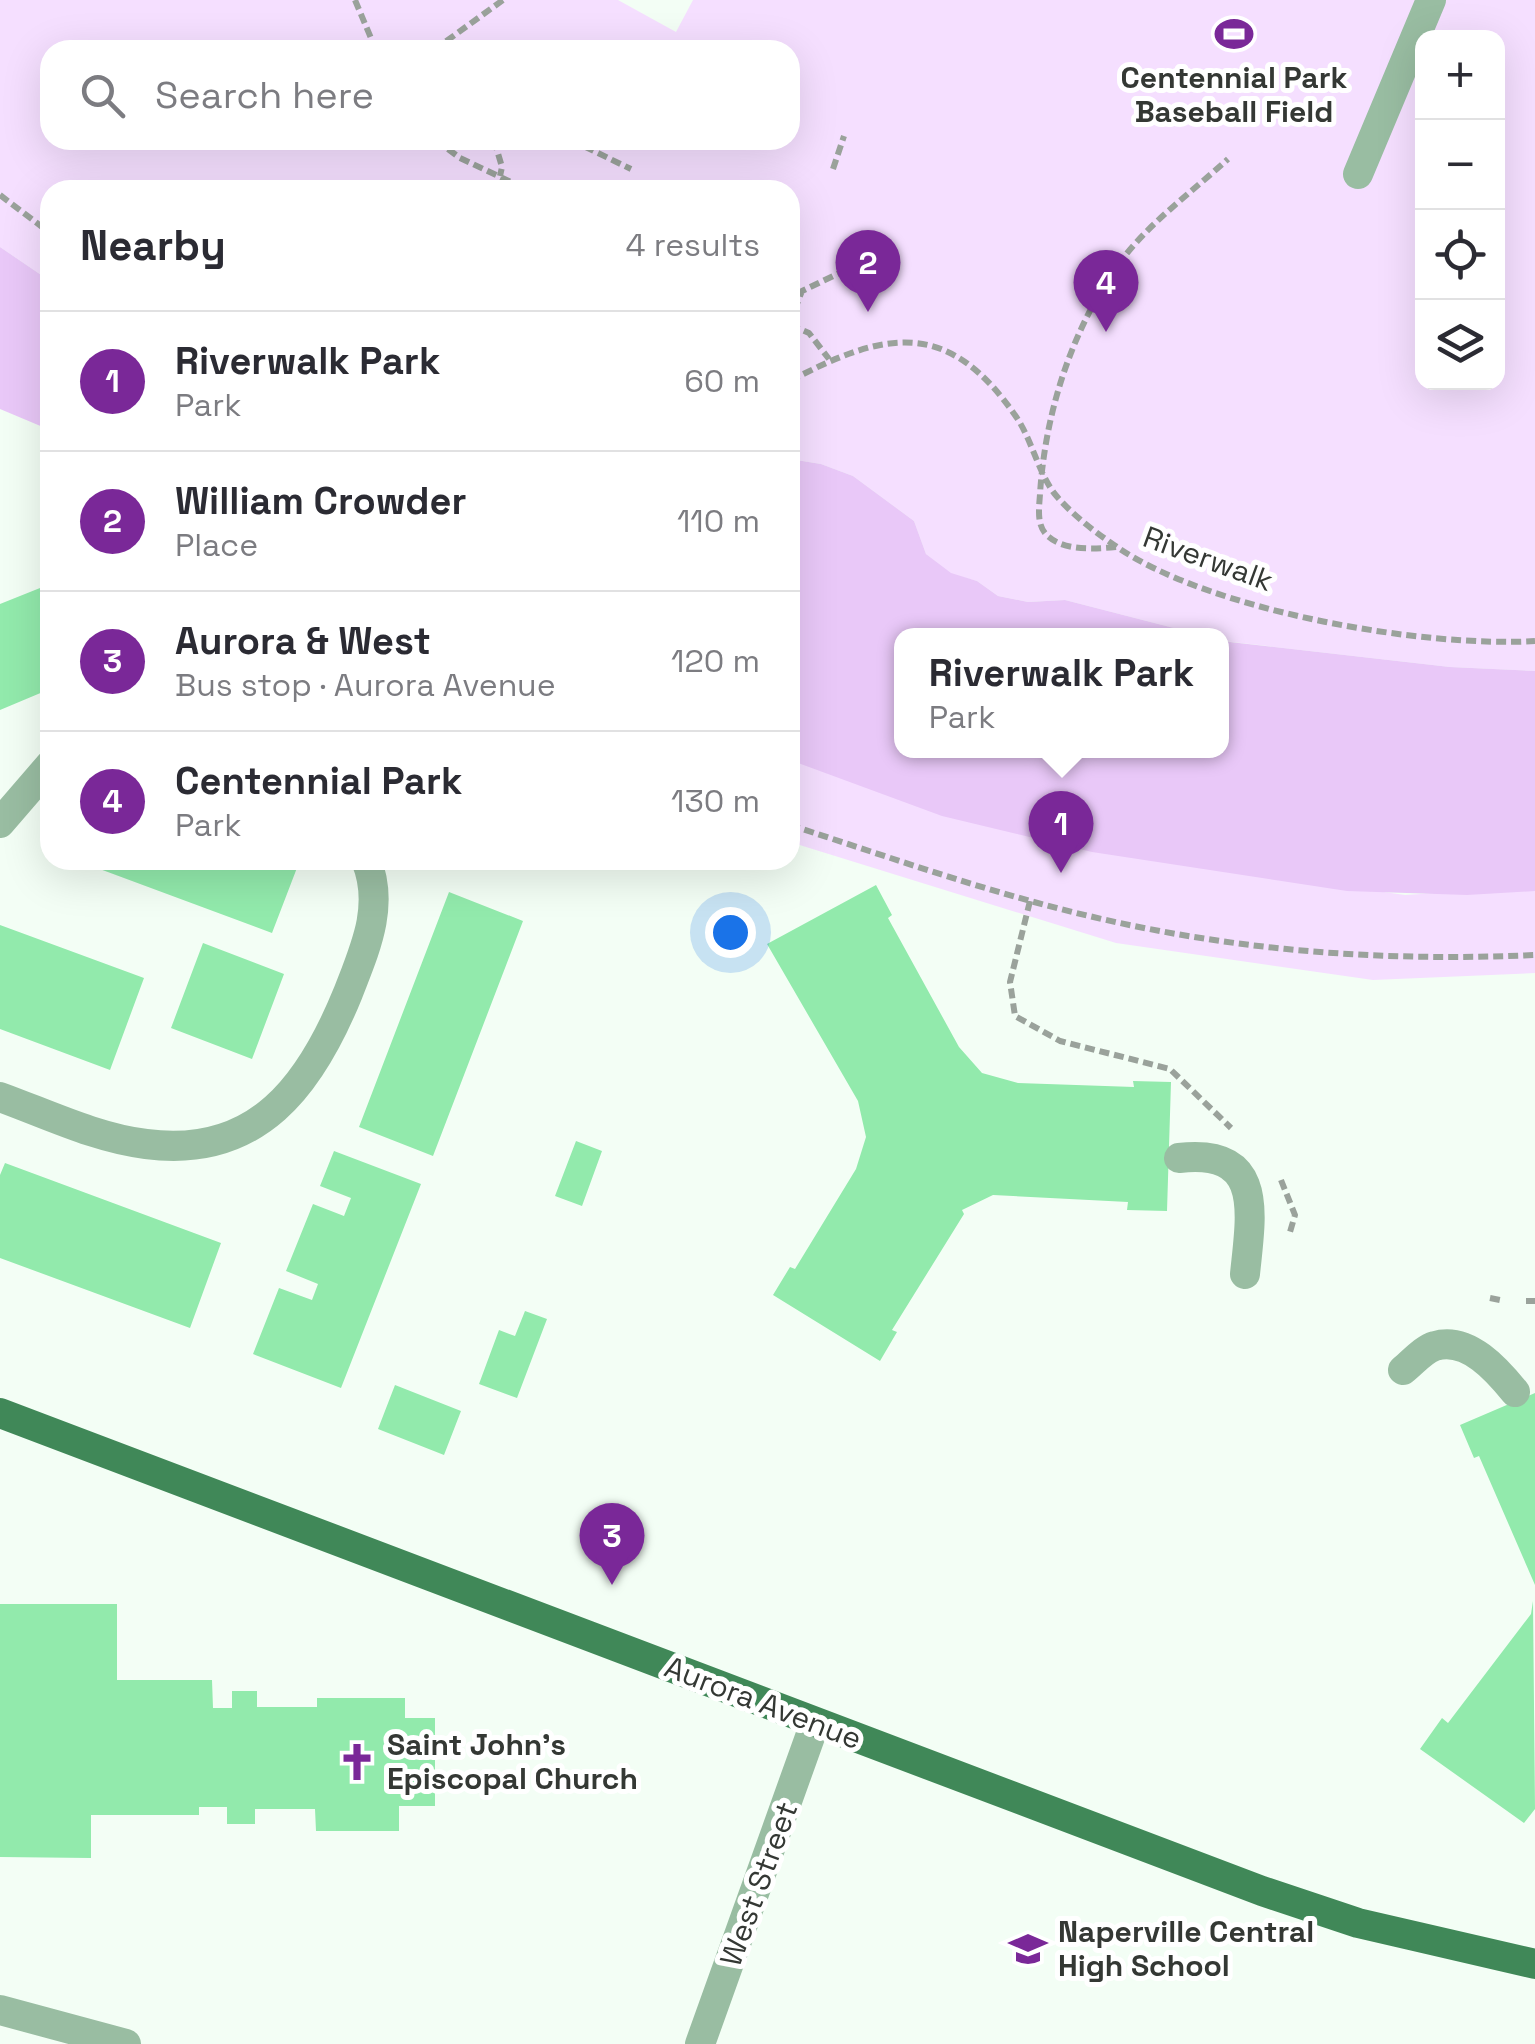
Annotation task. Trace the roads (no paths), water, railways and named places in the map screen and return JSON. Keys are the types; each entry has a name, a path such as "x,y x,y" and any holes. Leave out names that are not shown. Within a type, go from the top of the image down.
{"main road":[{"name":"Aurora Avenue","path":"0,1413 815,1723 1358,1923 1535,1964"}],"street":[{"path":"1358,174 1431,0"},
{"path":"0,824 40,778"},
{"path":"0,1098 112,1138 149,1145 196,1144 257,1121 293,1094 328,1044 373,922 374,887 369,870"},
{"path":"1179,1158 1207,1155 1226,1163 1244,1180 1252,1200 1245,1274"},
{"path":"1403,1370 1432,1346 1450,1344 1493,1365 1516,1392"},
{"name":"West Street","path":"700,2044 815,1723"},
{"path":"0,2010 126,2044"}],"place":[{"name":"Centennial Park Baseball Field","path":"1234,34"},
{"name":"William Crowder","path":"868,312"},
{"name":"Centennial Park","path":"1106,332"},
{"name":"Riverwalk Park","path":"1061,873"},
{"name":"Aurora & West","path":"612,1585"},
{"name":"Saint John's Episcopal Church","path":"357,1762"},
{"name":"Naperville Central High School","path":"1028,1949"}]}
